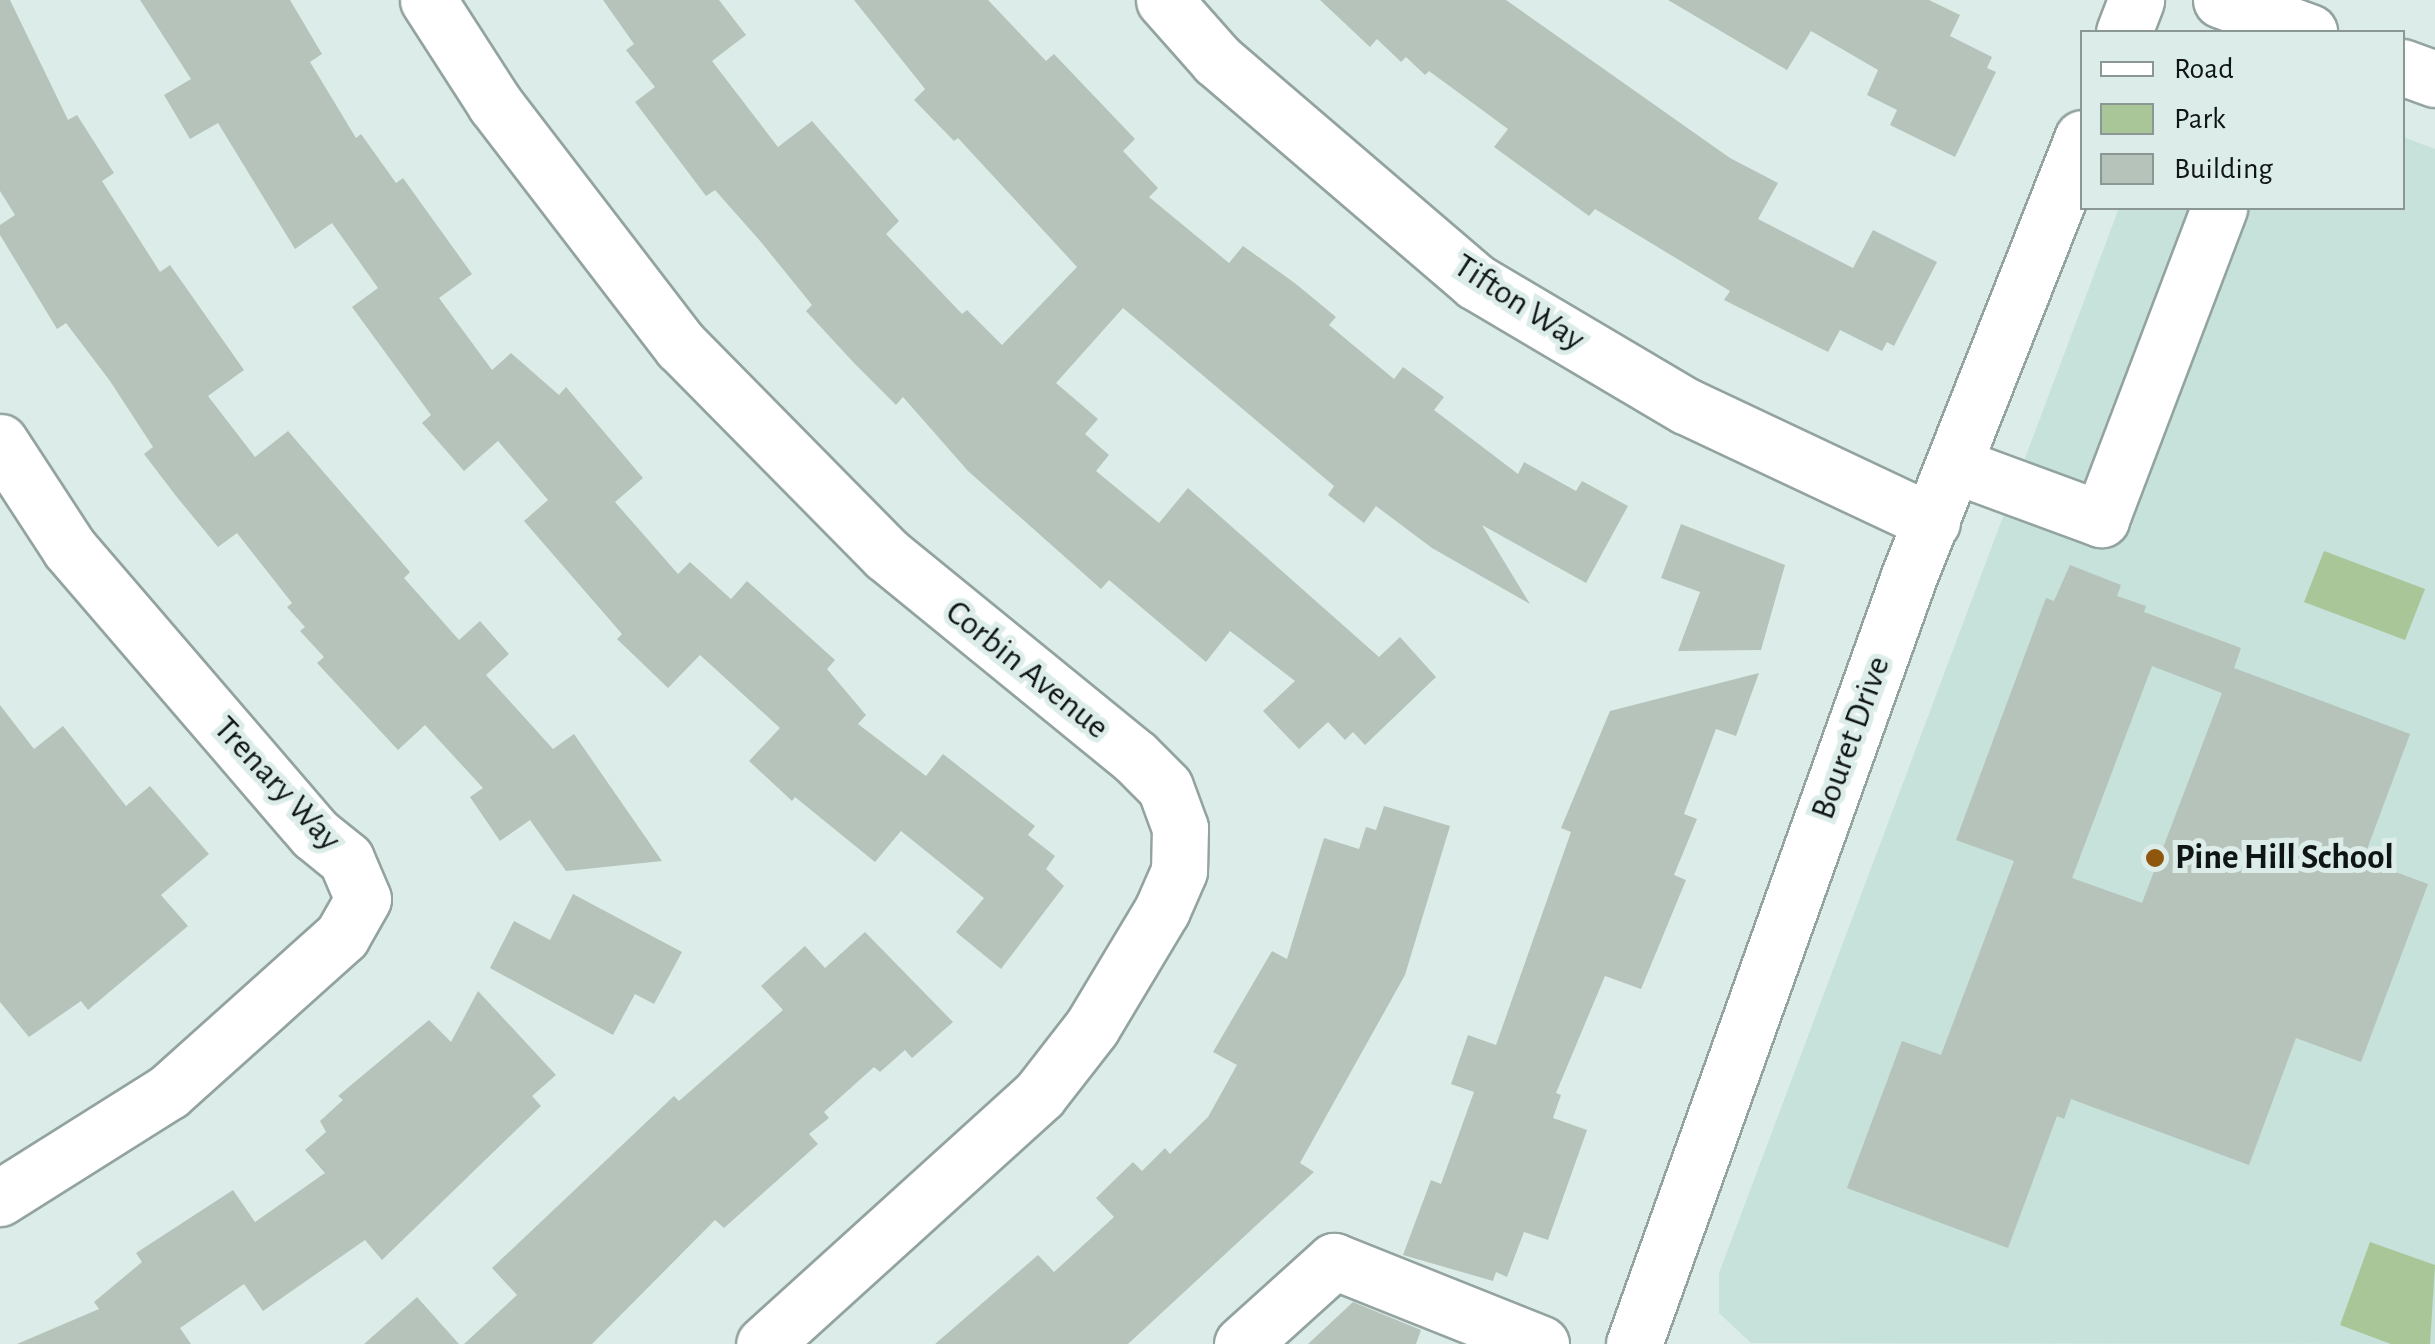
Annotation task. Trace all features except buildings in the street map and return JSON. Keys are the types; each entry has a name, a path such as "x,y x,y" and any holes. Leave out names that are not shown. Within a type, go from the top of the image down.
{"street":[{"name":"Corbin Avenue","path":"428,0 495,104 681,346 886,554 1134,757 1164,786 1180,828 1179,871 1162,910 1092,1027 1039,1095 764,1344"},
{"name":"Tifton Way","path":"1164,0 1217,60 1476,282 1686,406 1932,522"},
{"path":"2125,30 2136,0"},
{"path":"2221,0 2294,30"},
{"path":"2405,68 2435,78"},
{"name":"Bouret Drive","path":"1634,1344 1932,522 2080,143"},
{"path":"1954,465 2101,519 2218,210"},
{"name":"Trenary Way","path":"0,442 70,548 315,834 346,860 364,899 342,936 168,1092 0,1198"},
{"path":"1242,1344 1334,1261 1541,1344"}],"shaded area":[{"name":"Pine Hill School","path":"2405,138 2435,149 2435,1344 1751,1343 1719,1313 1719,1273 2118,210 2405,210"}],"green space":[{"path":"2324,551 2425,589 2405,640 2304,602"},
{"path":"2370,1242 2435,1265 2430,1344 2391,1344 2340,1325"}],"place":[{"name":"Pine Hill School","path":"2155,858"}]}
